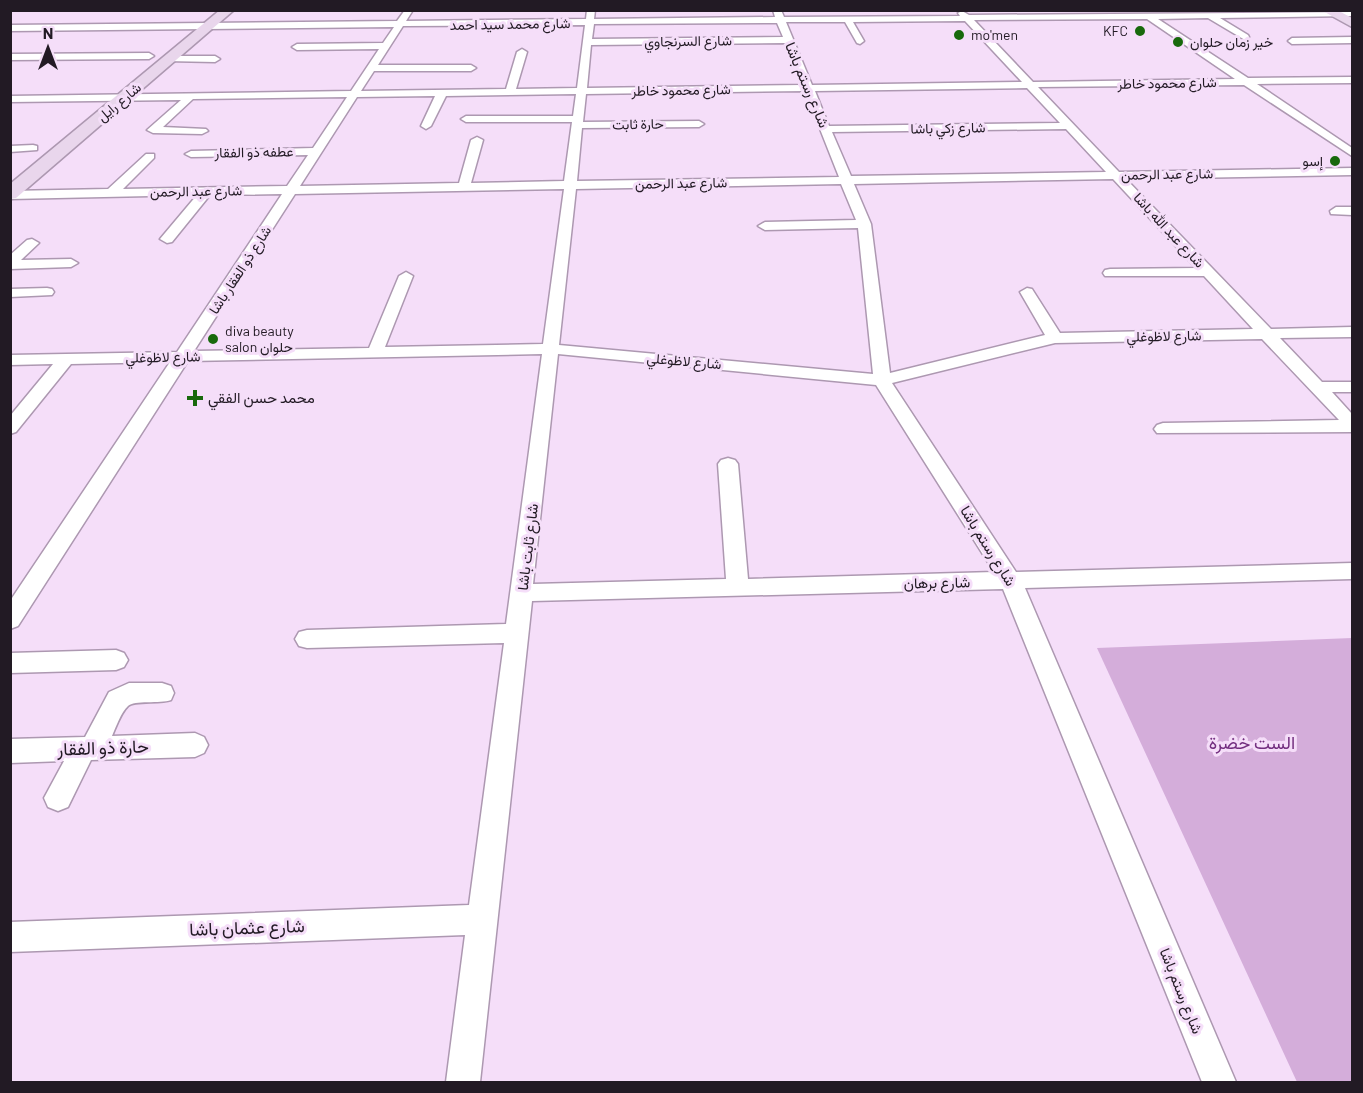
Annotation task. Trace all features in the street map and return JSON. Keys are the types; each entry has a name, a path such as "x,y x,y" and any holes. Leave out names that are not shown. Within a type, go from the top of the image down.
{"street":[{"path":"172,38 205,10"},
{"name":"شارع رايل","path":"10,194 228,10"},
{"name":"شارع ذو الفقار باشا","path":"10,620 409,10"},
{"path":"492,25 497,10"},
{"path":"646,10 646,23"},
{"path":"1330,12 1353,23"},
{"name":"شارع محمد سيد احمد","path":"10,28 492,25 522,27 646,23 782,24 964,15 1211,16 1330,12 1353,14"},
{"path":"1145,14 1353,153"},
{"name":"شارع عبد الله باشا","path":"964,15 1353,425"},
{"path":"94,28 112,16"},
{"path":"1211,16 1245,37"},
{"path":"848,21 860,41"},
{"name":"شارع السرنجاوي","path":"590,25 782,24"},
{"name":"شارع رستم باشا","path":"782,24 864,224 882,380 1011,581 1219,1083"},
{"name":"شارع ثابت باشا","path":"463,1083 590,25"},
{"path":"1292,41 1353,40"},
{"path":"297,47 385,46"},
{"path":"10,57 153,52"},
{"name":"شارع رايل","path":"130,70 153,52"},
{"path":"510,92 522,52"},
{"path":"170,59 216,59"},
{"path":"370,68 471,68"},
{"name":"شارع محمود خاطر","path":"11,99 1353,80"},
{"name":"شارع رايل","path":"80,111 113,84"},
{"path":"426,126 442,93"},
{"path":"190,97 153,130 202,131"},
{"name":"حارة ثابت","path":"466,119 699,124"},
{"name":"شارع زكي باشا","path":"825,129 1070,126"},
{"path":"10,166 47,137"},
{"path":"464,186 477,140"},
{"path":"10,149 33,148"},
{"name":"عطفه ذو الفقار","path":"191,154 317,151"},
{"path":"113,192 150,156"},
{"name":"شارع عبد الرحمن","path":"10,194 198,188 292,189 1353,171"},
{"path":"167,239 198,188"},
{"path":"1336,211 1353,211"},
{"path":"765,226 864,224"},
{"path":"10,264 32,243"},
{"path":"10,264 70,263"},
{"path":"1110,273 1209,272"},
{"path":"375,353 406,276"},
{"path":"10,292 47,292"},
{"path":"1027,292 1055,338"},
{"name":"شارع لاظوغلي","path":"10,360 552,349 882,380 1055,338 1353,332"},
{"path":"10,428 66,359"},
{"path":"1318,387 1353,387"},
{"path":"1163,429 1353,425"},
{"path":"728,464 738,588"},
{"name":"شارع برهان","path":"522,593 1353,571"},
{"path":"307,639 518,633"},
{"path":"10,663 116,660"},
{"path":"58,798 118,699 129,693 162,693"},
{"name":"حارة ذو الفقار","path":"10,751 195,745"},
{"name":"شارع عثمان باشا","path":"10,937 483,919"}],"green space":[{"name":"الست خضرة","path":"1352,638 1352,1082 1297,1082 1097,648"}],"place":[{"name":"KFC","path":"1140,31"},
{"name":"mo'men","path":"959,35"},
{"name":"خير زمان حلوان","path":"1178,42"},
{"name":"إسو","path":"1335,161"},
{"name":"diva beauty salon حلوان","path":"213,339"},
{"name":"محمد حسن الفقي","path":"195,398"}]}
